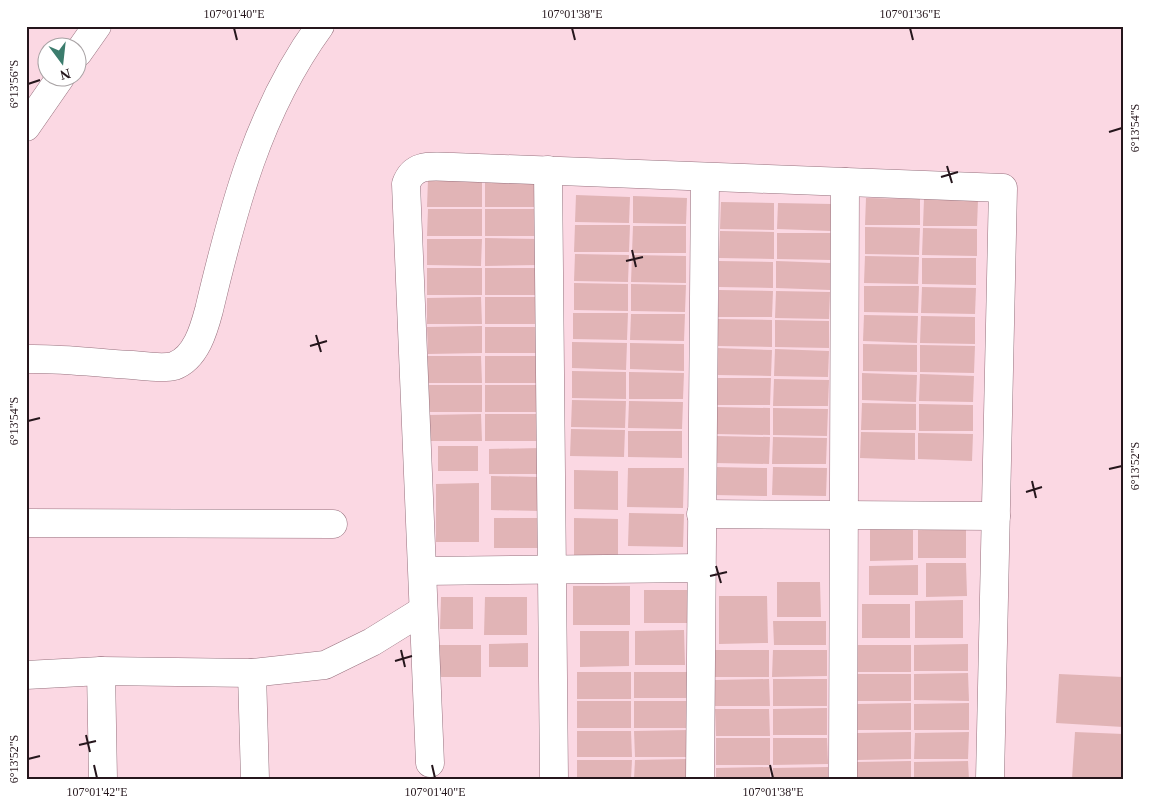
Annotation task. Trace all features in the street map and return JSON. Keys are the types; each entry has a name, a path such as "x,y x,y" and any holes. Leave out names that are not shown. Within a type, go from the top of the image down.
{"street":[{"path":"88,39 97,26"},
{"path":"26,359 174,366 192,352 205,327 237,196 262,127 298,56 320,26"},
{"path":"26,127 53,88"},
{"path":"430,763 422,610 423,571 406,184 410,174 422,167 548,170 1003,188 990,779"},
{"path":"548,170 554,779"},
{"path":"700,779 705,177"},
{"path":"843,779 842,516 846,182"},
{"path":"702,514 996,516"},
{"path":"26,523 333,524"},
{"path":"423,571 702,568"},
{"path":"26,675 101,671 252,673 325,665 372,642 422,610"},
{"path":"101,671 103,779"},
{"path":"252,673 255,779"}],"building":[{"path":"428,180 482,180 482,207 427,207"},
{"path":"485,180 539,180 539,207 485,207"},
{"path":"576,195 630,197 629,223 575,222"},
{"path":"633,196 687,198 686,224 633,223"},
{"path":"866,198 920,199 920,225 865,225"},
{"path":"924,199 978,200 977,226 923,226"},
{"path":"721,202 774,203 774,230 720,229"},
{"path":"778,203 832,204 831,231 777,229"},
{"path":"428,209 482,209 482,236 427,236"},
{"path":"485,209 539,209 539,236 485,236"},
{"path":"575,225 630,225 629,252 574,252"},
{"path":"633,226 686,226 686,253 632,253"},
{"path":"865,227 920,228 919,255 865,254"},
{"path":"923,228 977,229 977,256 922,255"},
{"path":"720,231 774,232 774,259 719,258"},
{"path":"777,233 831,233 831,260 777,259"},
{"path":"485,238 539,239 539,265 485,266"},
{"path":"427,239 482,239 481,266 427,265"},
{"path":"575,254 629,255 628,282 574,281"},
{"path":"632,255 686,256 686,283 631,282"},
{"path":"865,256 919,257 918,284 864,283"},
{"path":"922,258 976,258 976,285 922,284"},
{"path":"719,261 773,262 773,288 719,287"},
{"path":"776,261 831,263 830,290 776,288"},
{"path":"427,268 482,268 482,295 427,295"},
{"path":"485,268 539,268 539,295 485,295"},
{"path":"574,283 628,284 628,311 574,310"},
{"path":"631,284 686,285 685,312 631,311"},
{"path":"864,286 919,286 918,313 864,312"},
{"path":"922,287 976,288 975,314 921,313"},
{"path":"719,290 773,291 772,317 718,317"},
{"path":"776,291 830,292 829,319 775,318"},
{"path":"481,297 482,324 427,324 427,298"},
{"path":"485,297 539,297 539,324 485,324"},
{"path":"573,313 628,313 627,340 573,339"},
{"path":"631,314 685,314 684,341 630,340"},
{"path":"864,315 918,316 917,343 863,341"},
{"path":"921,316 975,317 975,344 920,343"},
{"path":"718,319 772,320 772,347 717,346"},
{"path":"775,320 829,321 829,348 775,347"},
{"path":"482,326 482,353 428,354 427,327"},
{"path":"485,327 539,327 539,353 485,353"},
{"path":"572,342 627,343 626,370 572,368"},
{"path":"630,343 684,344 684,371 630,369"},
{"path":"863,344 917,345 917,372 863,371"},
{"path":"920,345 975,346 974,373 920,372"},
{"path":"717,348 772,350 771,376 717,375"},
{"path":"775,349 829,351 828,377 774,376"},
{"path":"427,356 481,356 482,383 428,383"},
{"path":"485,356 539,356 539,383 485,383"},
{"path":"572,371 626,372 626,399 572,398"},
{"path":"629,372 684,373 683,399 629,399"},
{"path":"862,373 917,375 916,402 862,400"},
{"path":"920,374 974,376 973,402 919,401"},
{"path":"717,378 771,378 770,405 716,405"},
{"path":"774,379 829,380 828,406 773,406"},
{"path":"427,385 482,385 482,412 428,412"},
{"path":"485,385 539,385 539,412 485,412"},
{"path":"572,400 626,401 625,428 571,427"},
{"path":"629,401 683,402 682,429 628,428"},
{"path":"862,403 916,404 916,430 861,430"},
{"path":"919,404 973,405 973,431 919,431"},
{"path":"716,407 770,408 770,435 716,434"},
{"path":"773,408 828,409 827,436 773,435"},
{"path":"481,414 482,441 428,441 427,415"},
{"path":"485,414 539,414 539,441 485,441"},
{"path":"571,429 625,430 624,457 570,456"},
{"path":"628,431 682,431 682,458 628,457"},
{"path":"861,432 915,433 915,460 860,458"},
{"path":"918,433 973,434 972,461 918,459"},
{"path":"715,436 770,437 769,464 715,463"},
{"path":"773,437 827,438 826,464 772,464"},
{"path":"438,446 478,446 478,471 438,471"},
{"path":"541,448 541,474 489,474 489,449"},
{"path":"714,467 767,468 767,496 714,495"},
{"path":"773,467 827,468 826,496 772,495"},
{"path":"628,468 684,468 683,508 627,507"},
{"path":"574,470 618,471 618,510 574,509"},
{"path":"491,476 540,477 540,511 491,510"},
{"path":"479,483 479,542 436,542 436,484"},
{"path":"629,513 684,514 683,547 628,546"},
{"path":"494,518 543,518 543,548 494,548"},
{"path":"574,518 618,519 618,556 574,555"},
{"path":"918,522 966,522 966,558 918,558"},
{"path":"870,523 913,523 913,560 870,561"},
{"path":"926,563 966,563 967,596 926,597"},
{"path":"918,565 918,595 869,595 869,566"},
{"path":"777,582 820,582 821,617 777,617"},
{"path":"573,586 630,586 630,625 573,625"},
{"path":"644,590 688,590 688,623 644,623"},
{"path":"719,596 767,596 768,643 719,644"},
{"path":"441,597 473,597 473,629 440,629"},
{"path":"485,597 527,597 527,635 484,635"},
{"path":"963,600 963,638 915,638 915,601"},
{"path":"862,604 910,604 910,638 862,638"},
{"path":"773,621 826,621 826,645 774,645"},
{"path":"684,630 685,665 635,665 635,631"},
{"path":"580,631 629,631 629,666 580,667"},
{"path":"528,643 528,667 489,667 489,644"},
{"path":"968,644 968,671 914,671 914,645"},
{"path":"439,645 481,645 481,677 438,677"},
{"path":"857,645 911,645 911,672 857,672"},
{"path":"715,650 769,650 769,677 715,677"},
{"path":"773,650 827,650 827,676 772,677"},
{"path":"577,672 631,672 631,699 577,699"},
{"path":"634,672 688,672 688,698 634,698"},
{"path":"968,673 969,701 914,700 914,674"},
{"path":"857,674 911,674 911,701 857,701"},
{"path":"1059,674 1123,677 1123,727 1056,723"},
{"path":"769,679 770,706 715,706 715,680"},
{"path":"773,679 827,679 827,706 773,706"},
{"path":"577,701 631,701 631,728 577,728"},
{"path":"634,701 688,701 689,728 634,728"},
{"path":"911,703 911,730 857,730 857,704"},
{"path":"969,703 969,730 914,730 914,704"},
{"path":"827,708 827,735 773,735 773,709"},
{"path":"715,709 769,709 770,736 716,736"},
{"path":"689,730 689,757 635,757 634,731"},
{"path":"577,731 631,731 632,757 577,757"},
{"path":"911,732 911,759 857,760 857,733"},
{"path":"969,732 968,759 914,759 915,733"},
{"path":"1075,732 1123,734 1123,779 1072,779"},
{"path":"716,738 770,738 770,765 716,765"},
{"path":"773,738 827,738 828,764 773,765"},
{"path":"689,759 688,779 634,779 635,760"},
{"path":"577,760 632,760 631,779 577,779"},
{"path":"911,761 911,779 857,779 857,762"},
{"path":"968,761 969,779 914,779 914,762"},
{"path":"770,767 770,779 716,779 716,768"},
{"path":"828,767 828,779 773,779 773,768"}]}
